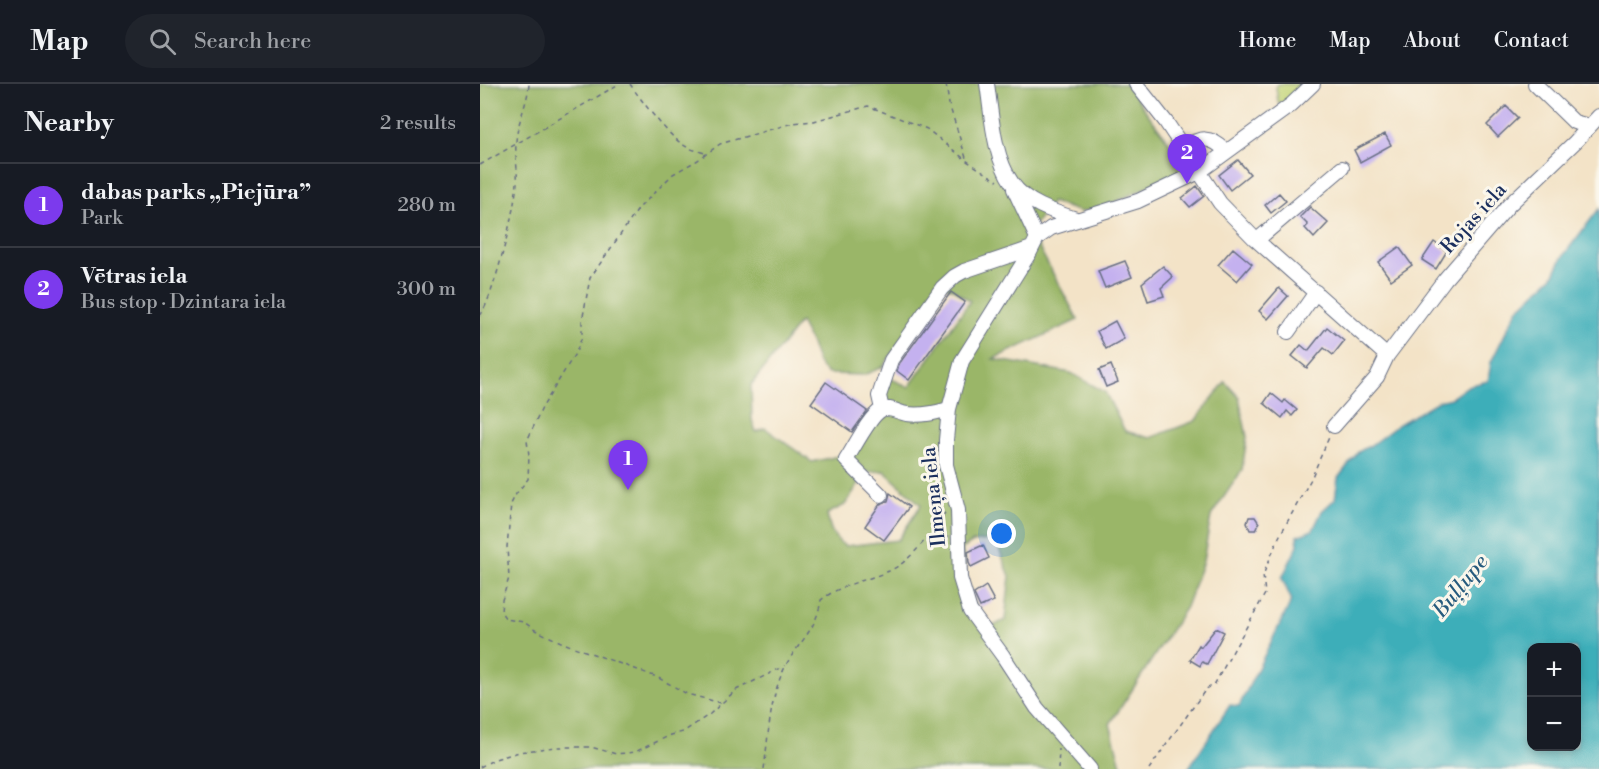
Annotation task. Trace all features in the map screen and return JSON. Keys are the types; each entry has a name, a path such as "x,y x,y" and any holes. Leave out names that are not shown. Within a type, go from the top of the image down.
{"street":[{"path":"882,409 879,396 891,360 942,288 964,270 1034,243 998,151 987,84"},
{"path":"1136,84 1220,203 1257,240 1387,356"},
{"name":"Ilmeņa iela","path":"1090,769 1037,708 1003,656 970,612 960,578 958,510 946,465 949,409 962,361 1034,243 1051,228 1138,201 1199,172 1291,105 1313,84"},
{"path":"1534,84 1574,122 1575,142"},
{"path":"1574,122 1594,121"},
{"name":"Rojas iela","path":"1334,426 1377,376 1387,356 1445,279 1509,205 1594,121"},
{"path":"1183,148 1196,139 1208,140 1220,145 1226,151"},
{"path":"1257,240 1342,168"},
{"path":"1012,184 1032,201 1076,219"},
{"path":"1288,332 1316,292"},
{"path":"881,495 846,460 875,415 882,409 918,416 949,409"}],"path":[{"path":"480,316 492,288 509,224 517,185 516,144 519,118 529,84"},
{"path":"480,165 619,84"},
{"path":"630,84 644,104 678,140 686,147 706,153"},
{"path":"946,84 949,104 967,161"},
{"path":"721,703 687,694 657,677 563,643 535,630 524,622 506,619 501,612 509,578 507,547 511,504 528,479 527,441 542,408 576,352 582,337 582,322 590,278 639,208 673,174 720,144 793,123 814,121 868,106 927,129 967,161 1004,185 1012,184"},
{"path":"1149,769 1206,689 1214,685 1265,594 1263,575 1279,537 1311,479 1334,426"},
{"path":"764,769 771,703 786,665 810,632 818,615 821,600 833,590 890,570 910,558 955,500"},
{"path":"927,536 958,537"},
{"path":"480,767 495,759 519,752 568,745 626,754 683,732 710,714 736,690 786,665"},
{"path":"1058,734 1058,769"}],"green space":[{"path":"480,84 1126,84 1188,168 1102,208 1080,212 1052,202 1030,231 1078,320 993,359 1071,373 1105,392 1125,431 1150,438 1195,421 1225,382 1239,397 1247,437 1242,470 1211,516 1203,561 1186,607 1110,724 1122,769 480,769","holes":["939,285 951,288 970,301 909,387 883,375 876,409 843,455 812,462 765,428 756,432 752,420 751,385 800,322 815,357 824,371 828,374 864,375 883,367","884,471 921,505 898,540 845,546 832,532 827,514 845,505 866,472","995,539 1010,576 1005,620 988,629 970,591 962,549 973,542"]},
{"path":"1278,84 1306,84 1283,104 1278,102 1276,87"}],"water":[{"name":"Buļļupe","path":"1599,209 1599,769 1188,769 1230,705 1239,706 1289,606 1291,599 1282,578 1298,545 1297,536 1313,530 1322,511 1335,499 1338,478 1358,452 1399,424 1438,401 1451,398 1468,386 1488,381 1491,362 1517,310 1553,276 1563,256"}],"building":[{"path":"1506,106 1518,118 1498,137 1487,125"},
{"path":"1385,134 1391,145 1360,162 1354,150"},
{"path":"1238,160 1250,174 1230,190 1219,175"},
{"path":"1197,186 1204,196 1190,207 1182,198"},
{"path":"1279,193 1286,201 1271,213 1265,205"},
{"path":"1310,207 1328,223 1314,238 1305,228 1308,225 1300,217"},
{"path":"1434,242 1447,251 1436,269 1422,260"},
{"path":"1399,247 1412,265 1391,280 1378,262"},
{"path":"1233,248 1252,264 1237,281 1218,265"},
{"path":"1125,261 1132,277 1105,288 1098,271"},
{"path":"1163,266 1173,277 1161,288 1164,296 1148,301 1142,283"},
{"path":"1279,288 1288,296 1268,319 1259,311"},
{"path":"951,292 965,302 909,380 897,371 899,364"},
{"path":"1115,321 1124,339 1106,349 1097,331"},
{"path":"1327,327 1344,341 1333,355 1324,348 1307,368 1292,356 1301,345 1308,351"},
{"path":"1111,365 1118,382 1106,387 1099,370"},
{"path":"826,382 867,411 852,432 811,403"},
{"path":"1271,393 1283,403 1285,400 1297,410 1292,416 1287,411 1282,418 1264,403"},
{"path":"890,493 909,507 884,540 865,526 880,504 888,501"},
{"path":"1249,517 1255,517 1259,523 1256,530 1250,530 1247,523"},
{"path":"983,545 989,558 971,567 968,552"},
{"path":"986,586 994,601 980,607 974,594"},
{"path":"1216,628 1224,632 1207,664 1202,662 1200,666 1190,660 1199,645 1201,647"}],"place":[{"name":"Vētras iela","path":"1187,184"},
{"name":"dabas parks „Piejūra”","path":"628,490"}]}
